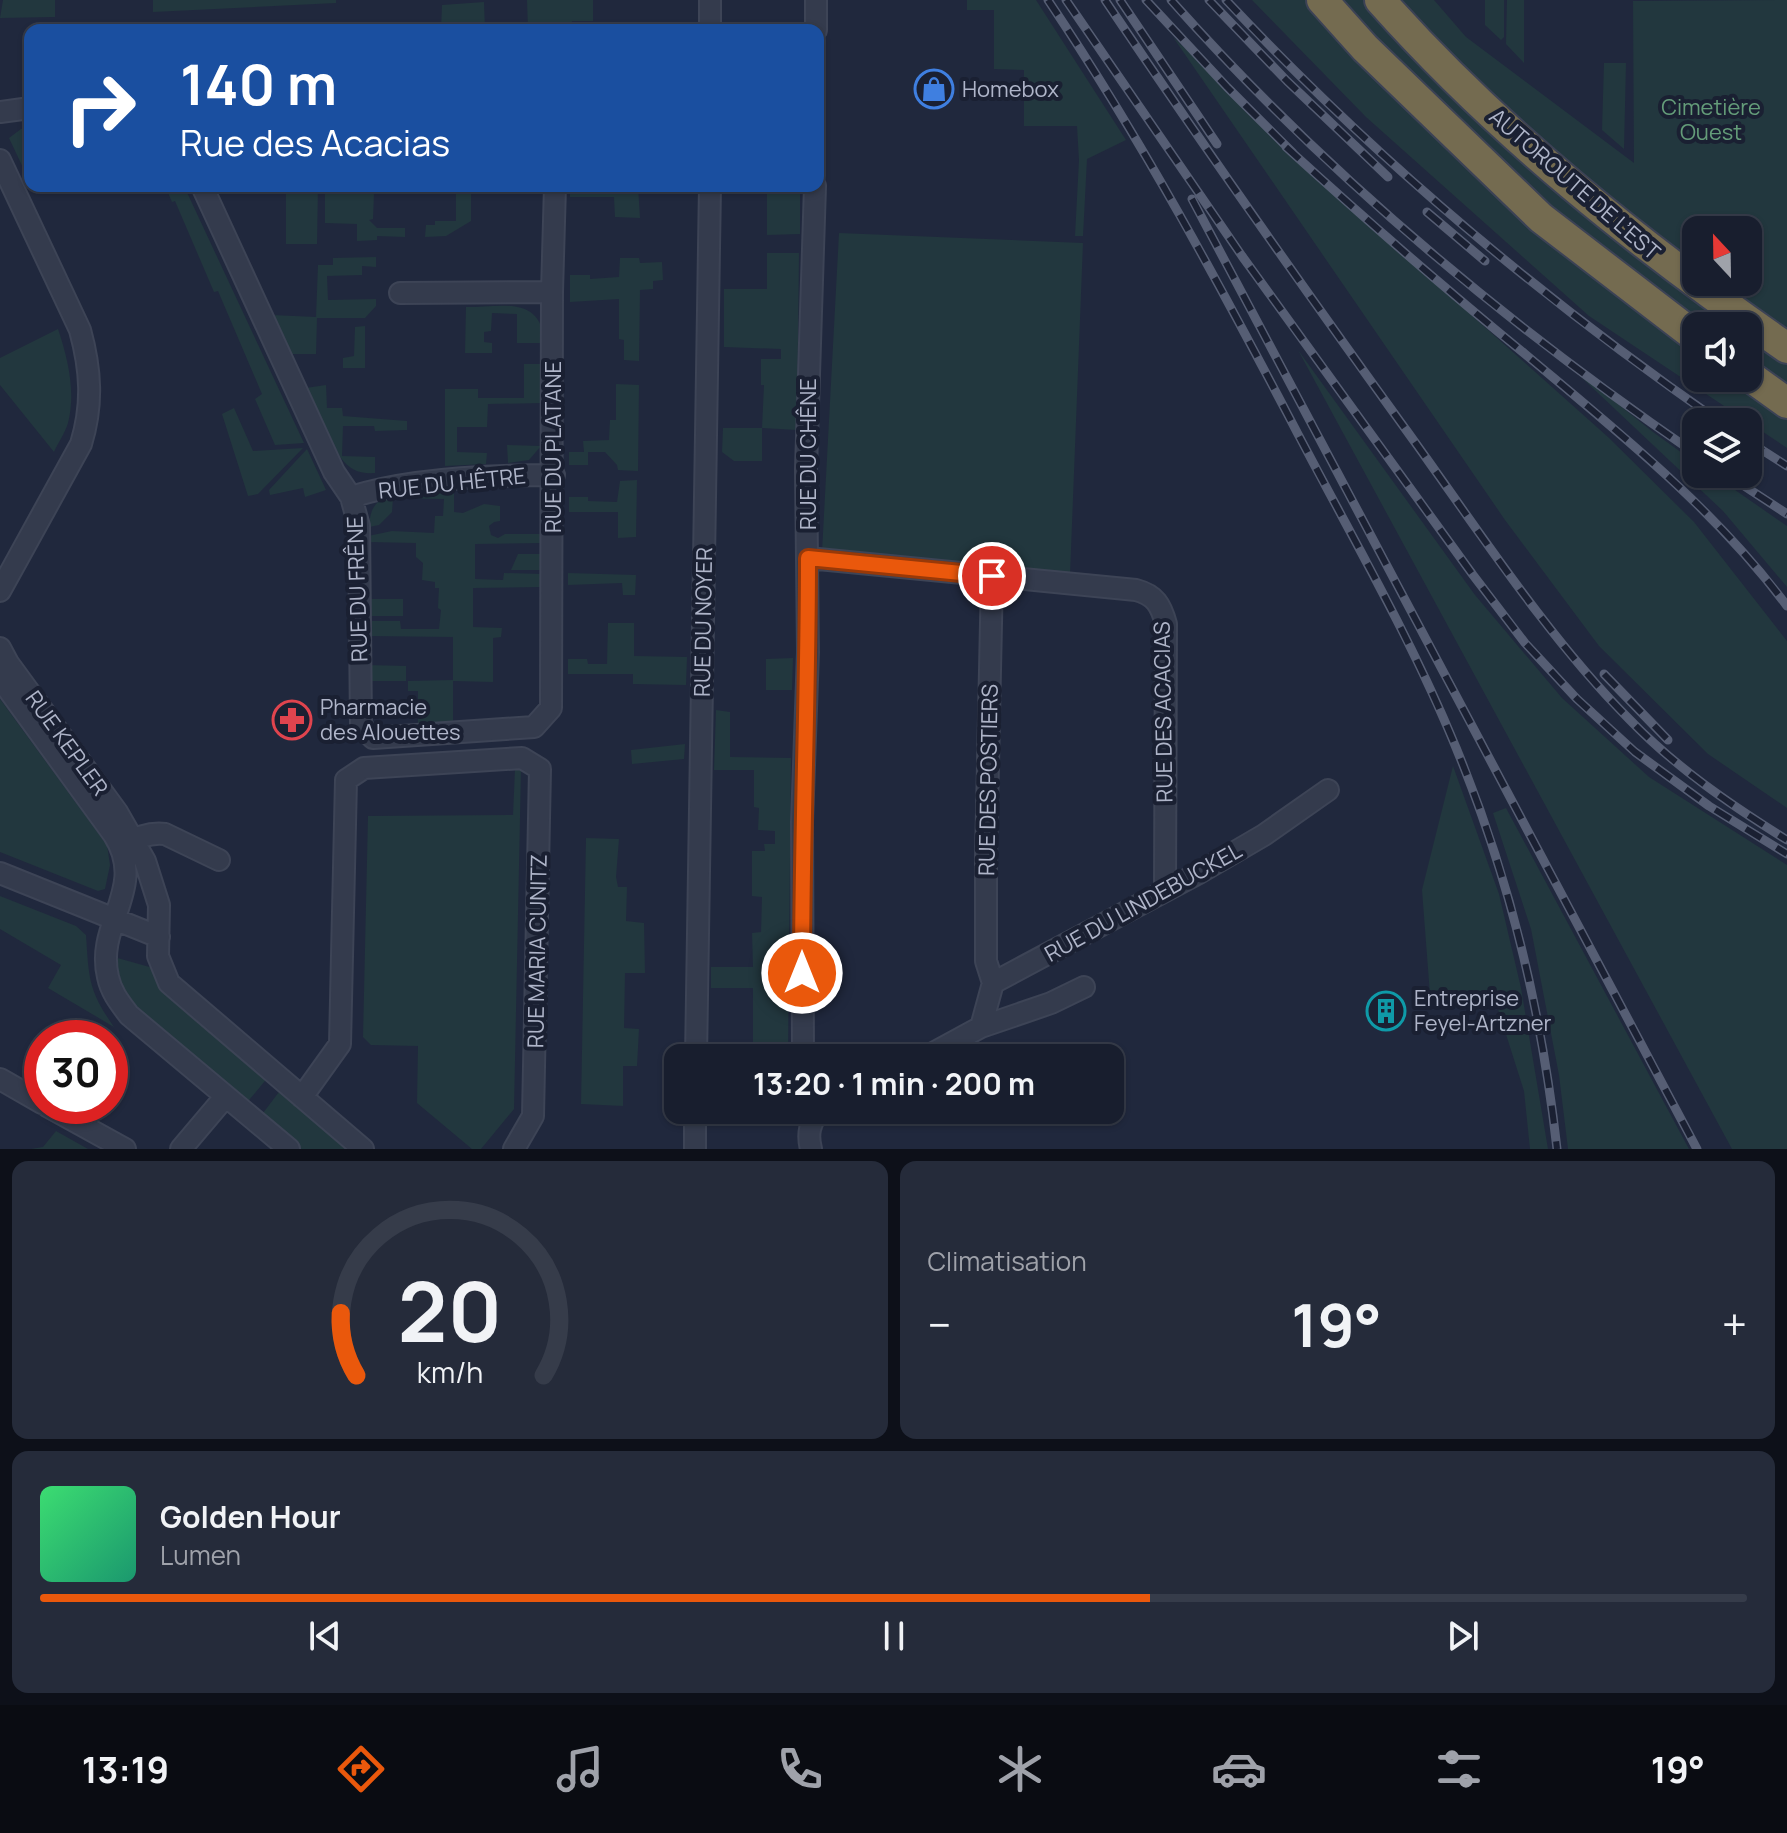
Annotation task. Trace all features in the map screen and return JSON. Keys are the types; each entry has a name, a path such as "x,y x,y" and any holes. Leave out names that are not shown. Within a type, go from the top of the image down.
{"highway":[{"name":"AUTOROUTE DE L’EST","path":"1322,0 1365,48 1541,218 1682,326"},
{"name":"AUTOROUTE DE L’EST","path":"1380,0 1483,105 1575,190 1690,281 1787,348"},
{"path":"1762,385 1787,403"}],"street":[{"path":"710,0 710,24"},
{"path":"816,0 816,24"},
{"path":"0,112 24,109"},
{"path":"0,160 80,330 90,380 90,406 81,444 0,591"},
{"name":"RUE DU FRÊNE","path":"205,192 334,472 351,497 359,526 361,726 373,738 534,727 551,708"},
{"name":"RUE DU PLATANE","path":"551,708 555,192"},
{"name":"RUE DU NOYER","path":"696,1044 710,192"},
{"name":"RUE DU CHÊNE","path":"803,1044 802,822 808,652 806,469 815,192"},
{"path":"400,293 552,292"},
{"name":"RUE DU HÊTRE","path":"351,497 384,486 554,475"},
{"name":"RUE DES ACACIAS","path":"808,558 1136,590 1146,593 1159,604 1166,624 1167,657 1165,890"},
{"name":"RUE DES POSTIERS","path":"992,576 986,961 993,983"},
{"name":"RUE KEPLER","path":"0,648 117,812 127,843"},
{"name":"RUE KEPLER","path":"0,678 127,843"},
{"name":"RUE MARIA CUNITZ","path":"302,1097 340,1044 346,780 364,768 522,758 540,769 540,785 533,1116 514,1149"},
{"name":"RUE DU LINDEBUCKEL","path":"993,983 1243,848 1328,790"},
{"path":"127,843 156,833 165,834 219,860"},
{"path":"127,843 127,875 107,940 107,975 113,993 129,1015 289,1149"},
{"path":"127,843 145,861 155,890 159,905 158,956 169,983 363,1149"},
{"path":"0,873 159,937"},
{"path":"981,1027 993,983"},
{"path":"950,1044 981,1027 1051,1003 1084,987"},
{"path":"0,1079 24,1093"},
{"path":"181,1149 225,1097"},
{"path":"80,1124 125,1149"},
{"path":"695,1124 695,1149"},
{"path":"811,1124 808,1137 811,1149"}],"green space":[{"path":"3,0 55,0 55,17 0,18"},
{"path":"153,0 336,0 336,3 153,12"},
{"path":"527,0 593,0 593,21 528,24"},
{"path":"967,0 1036,0 1126,140 1087,159 1083,236 1075,236 1079,160 1077,126 1024,126 1024,70 994,69 994,10 967,10"},
{"name":"Cimetière Ouest","path":"1252,0 1434,0 1466,37 1634,163 1633,1 1787,0 1787,448 1762,431 1762,408 1727,408 1703,392 1762,392 1762,312 1682,312 1682,378 1589,316 1366,117"},
{"path":"1485,0 1504,0 1504,37 1501,40 1485,25"},
{"path":"1507,0 1524,0 1524,63 1506,44"},
{"path":"484,2 485,24 441,24 442,5"},
{"path":"1173,37 1395,247 1608,437 1694,522 1787,641 1787,808 1708,754 1599,646 1505,520"},
{"path":"1604,63 1626,63 1624,149 1602,130"},
{"path":"24,128 24,170 9,138"},
{"path":"168,192 187,192 304,443 275,445 255,399 262,394 218,291 214,292 175,201 172,202"},
{"path":"286,192 318,192 317,244 286,244"},
{"path":"325,192 374,194 373,219 369,220 377,228 405,228 405,237 377,236 377,240 357,241 357,224 325,223"},
{"path":"471,192 471,221 446,236 425,237 426,225 435,225 435,221 456,221 456,194 415,194"},
{"path":"570,192 638,192 640,218 615,217 614,197 570,197"},
{"path":"767,192 800,192 800,234 767,235"},
{"path":"839,233 1083,243 1070,575 822,552"},
{"path":"767,253 799,253 797,430 762,428 764,385 761,385 761,359 781,359 781,349 724,347 724,289 767,289"},
{"path":"376,257 376,267 362,266 362,275 327,276 328,300 376,299 376,306 365,318 317,318 316,354 290,354 272,315 316,317 318,265 333,265 333,258"},
{"path":"620,258 639,258 640,263 662,262 663,280 653,281 653,289 640,290 639,361 624,360 624,340 619,339 619,299 570,302 570,275 590,275 590,279 619,277"},
{"path":"506,306 528,311 542,328 544,343 517,343 517,314 492,313 491,331 484,332 484,342 492,343 492,353 465,353 466,307"},
{"path":"365,326 365,368 343,368 343,358 354,356 355,327"},
{"path":"58,329 68,364 71,399 68,423 54,452 0,385 0,358"},
{"path":"1298,350 1475,595 1562,698 1649,777 1787,865 1787,1149 1732,1149"},
{"path":"1563,360 1682,453 1682,472"},
{"path":"524,364 543,364 543,403 488,404 487,427 457,427 457,452 487,453 486,464 445,466 445,389 478,389 478,398 524,398"},
{"path":"616,384 639,385 638,471 618,470 605,452 588,452 588,465 569,465 569,452 584,452 583,441 609,440 610,420 616,420"},
{"path":"326,385 327,408 342,408 343,416 407,421 407,430 375,431 374,426 343,426 342,456 375,457 375,473 355,470 340,457 306,388"},
{"path":"234,408 253,451 303,448 258,494 248,496 222,414"},
{"path":"723,428 762,428 762,461 734,461 722,452"},
{"path":"507,445 541,446 529,460 508,463"},
{"path":"307,449 326,490 305,497 303,488 270,495 269,490"},
{"path":"637,480 636,537 618,538 618,512 569,512 569,497 617,502 620,481"},
{"path":"1699,488 1732,488 1787,526 1787,587 1723,511"},
{"path":"454,491 454,512 463,513 484,504 500,506 500,521 489,526 491,535 498,538 505,534 543,534 542,543 475,544 475,579 503,580 504,573 542,574 542,587 473,588 473,627 502,628 501,637 493,638 493,682 453,681 453,724 418,726 418,691 408,691 408,681 453,680 453,637 368,636 368,621 400,621 401,629 439,629 441,610 438,608 439,588 435,588 435,582 422,580 423,563 416,557 416,543 368,542 368,536 392,531 434,533 435,516 443,516 444,499 393,498 392,512 379,525 369,527 370,518 377,503 392,496"},
{"path":"518,554 542,554 542,570 511,570"},
{"path":"568,573 636,575 635,595 623,595 622,583 568,585"},
{"path":"368,599 403,599 403,616 368,616"},
{"path":"608,623 634,623 634,656 687,657 686,685 633,684 633,674 568,674 568,659 587,659 588,664 607,664"},
{"path":"793,658 792,690 766,690 766,659"},
{"path":"367,665 406,666 406,681 368,681"},
{"path":"0,699 107,845 110,865 105,889 98,891 0,852"},
{"path":"716,710 730,712 730,757 791,758 788,1044 753,1044 753,988 711,988 711,967 753,967 752,933 761,932 762,897 752,896 752,851 765,851 764,844 775,844 775,831 758,830 759,808 754,807 754,770 714,770"},
{"path":"685,744 684,759 632,764 631,750"},
{"path":"1453,766 1499,894 1521,988 1548,1149 1530,1149 1524,1091 1497,1006 1431,1008 1422,890"},
{"path":"515,769 521,769 514,1109 481,1149 472,1149 417,1103 418,1046 371,1045 363,1037 368,816 513,815"},
{"path":"1506,808 1689,1149 1568,1149 1559,1075 1531,929 1493,813"},
{"path":"586,838 619,839 616,877 618,887 627,887 626,921 644,923 645,973 625,973 624,1028 639,1029 637,1066 623,1066 623,1106 581,1104"},
{"path":"0,896 76,926 86,935 91,983 110,1020 102,1020 48,988 61,965 0,929"},
{"path":"114,957 153,968 269,1076 245,1105 132,1011 118,989"},
{"path":"282,1088 355,1149 297,1149 260,1117"},
{"path":"56,1131 88,1149 31,1149 43,1147"}],"railway":[{"path":"1048,0 1116,106 1210,269 1396,619 1449,731 1488,832 1518,936 1541,1042 1557,1149"},
{"path":"1066,0 1242,256 1525,643 1577,699 1635,752 1709,806 1787,854"},
{"path":"1105,0 1328,321 1511,578 1569,652 1598,687 1665,753 1725,799 1787,840"},
{"path":"1120,0 1217,144"},
{"path":"1146,0 1293,153"},
{"path":"1171,0 1291,126 1420,243 1555,352 1682,444"},
{"path":"1209,0 1287,81 1388,177"},
{"path":"1226,0 1341,116 1462,224 1588,326 1700,408"},
{"path":"1286,147 1404,252 1664,472 1728,536 1787,606"},
{"path":"1192,199 1697,1149"},
{"path":"1427,212 1485,261"},
{"path":"1762,450 1787,466"},
{"path":"1747,488 1787,514"},
{"path":"1604,674 1668,740"}],"place":[{"name":"Homebox","path":"934,89"},
{"name":"Pharmacie des Alouettes","path":"292,720"},
{"name":"Entreprise Feyel-Artzner","path":"1386,1011"}],"route":[{"path":"802,973 808,558 992,576"}]}
